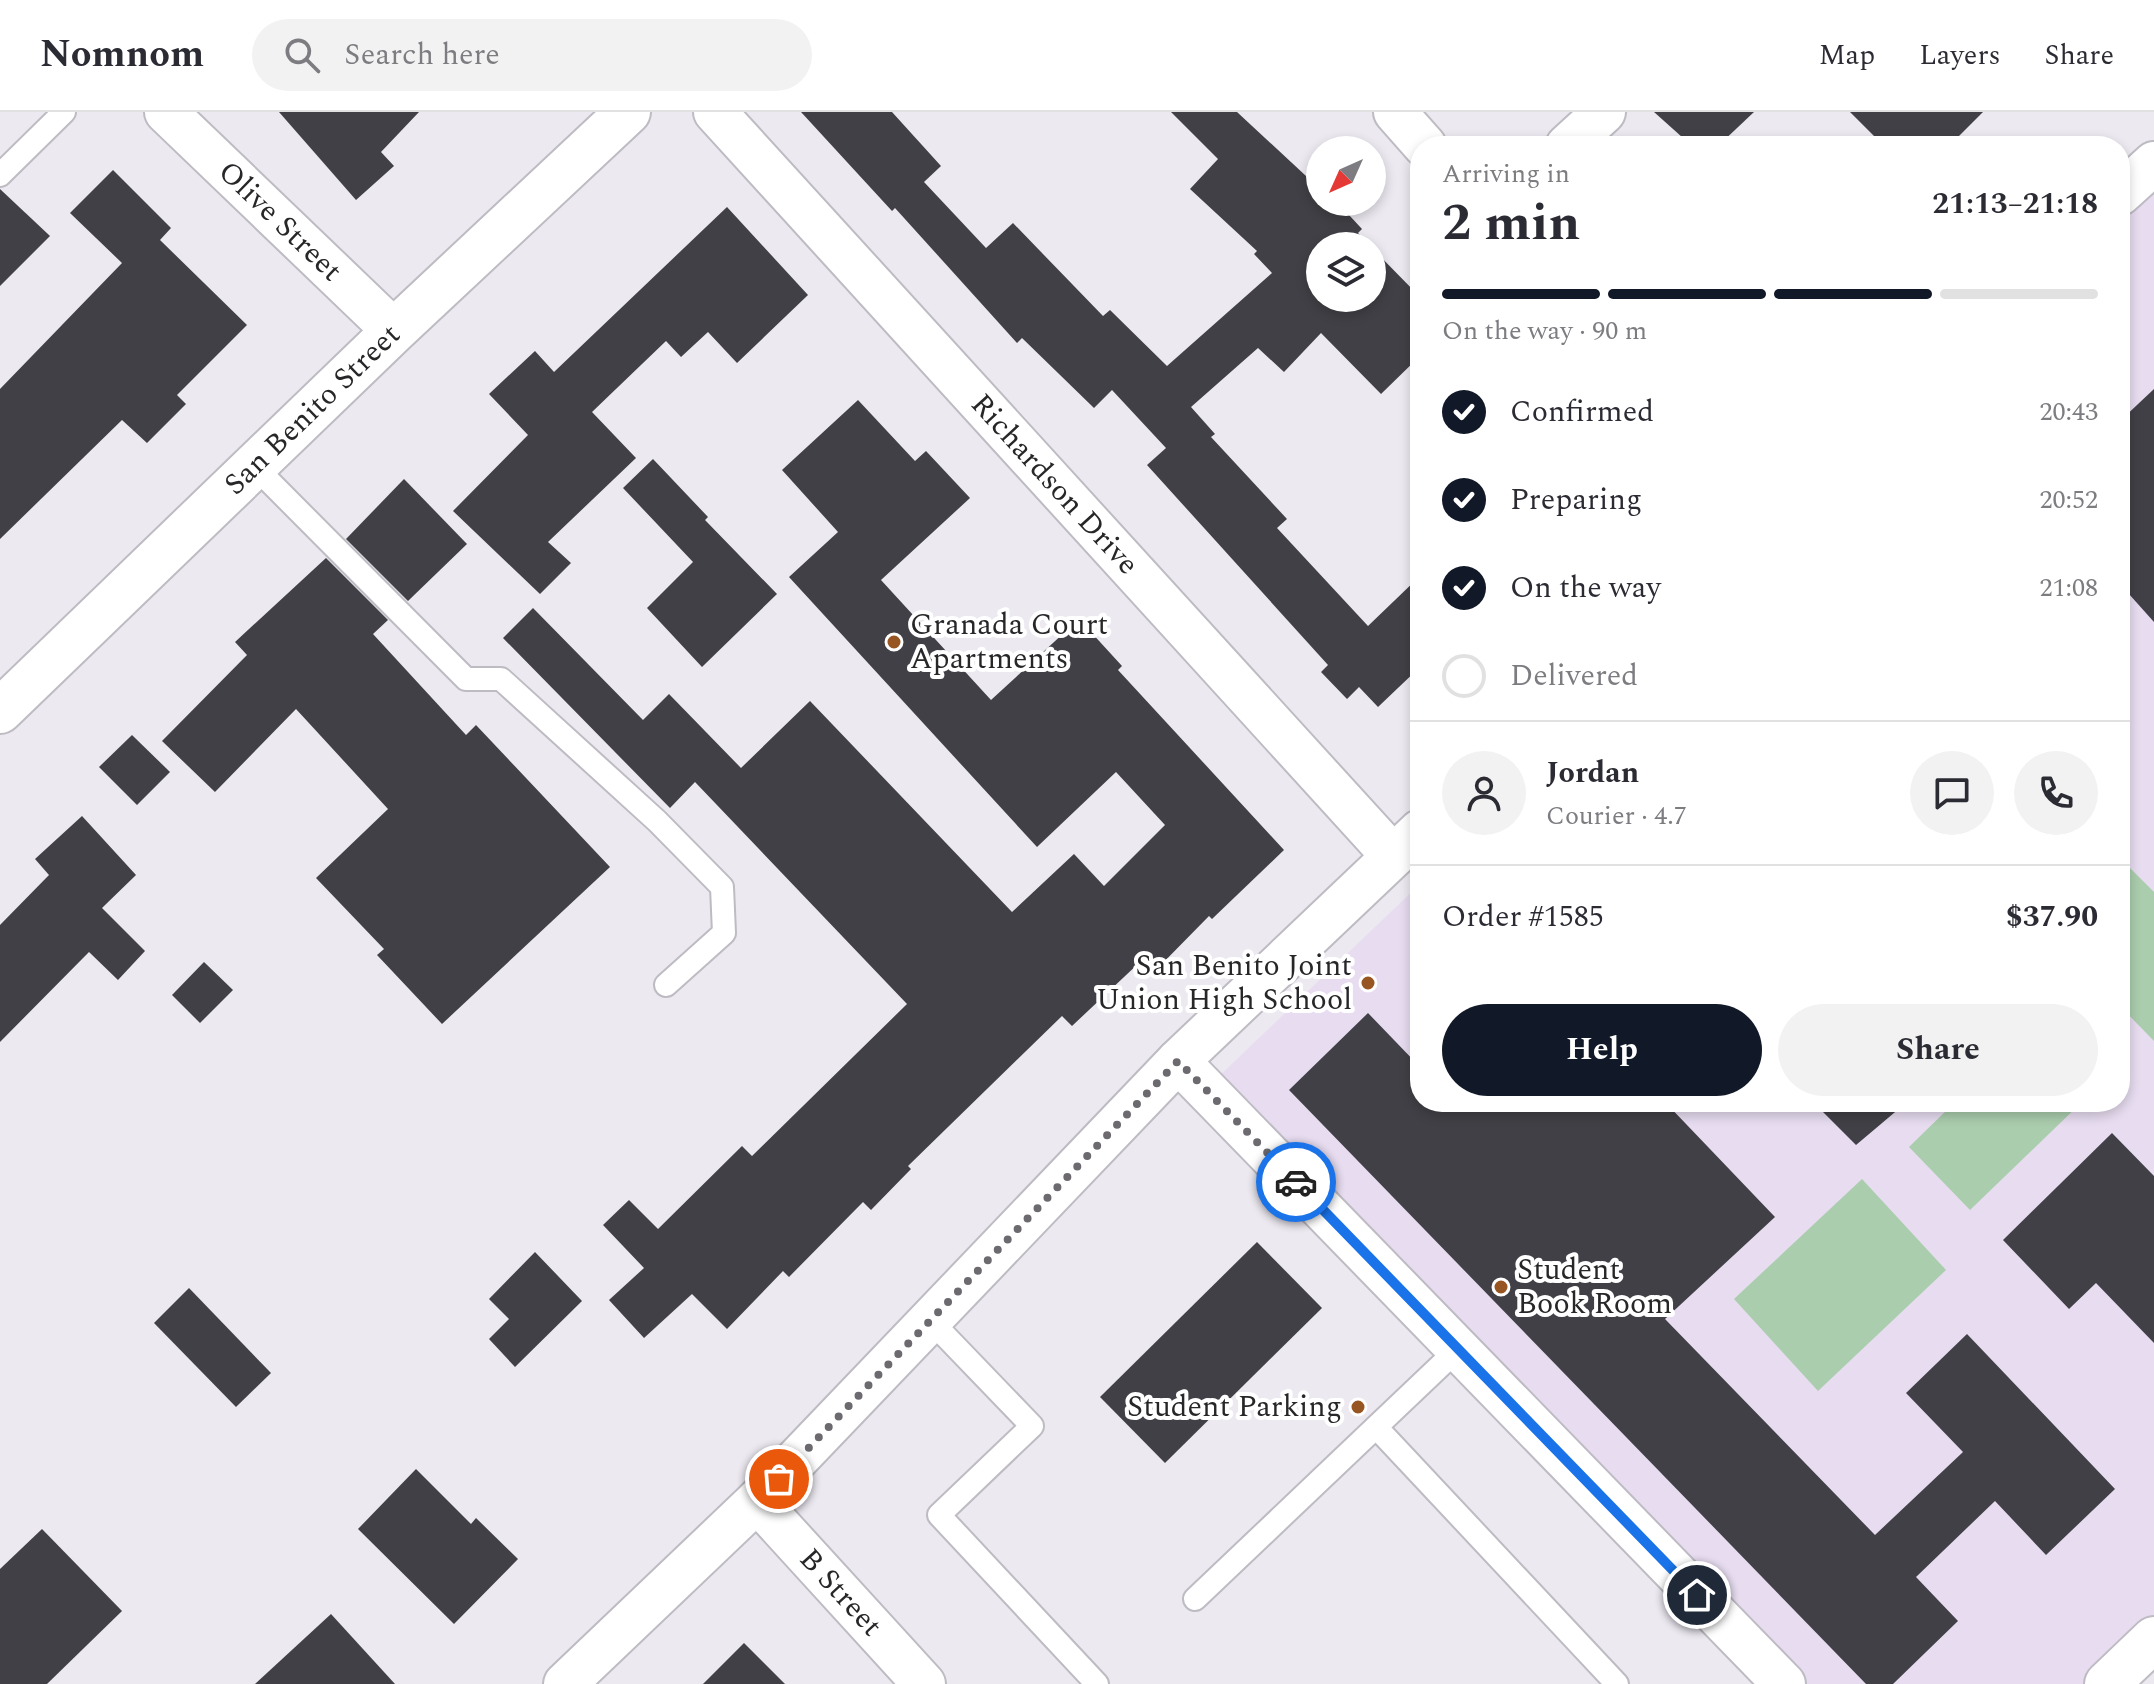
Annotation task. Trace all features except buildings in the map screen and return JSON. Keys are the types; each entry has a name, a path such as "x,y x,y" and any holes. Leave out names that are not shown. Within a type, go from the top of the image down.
{"main road":[{"name":"San Benito Street","path":"0,711 394,331 628,112"},
{"path":"2107,1684 2154,1639"}],"street":[{"name":"Olive Street","path":"166,112 394,331"},
{"name":"Richardson Drive","path":"715,112 1406,844"},
{"path":"1395,112 1416,136"},
{"path":"1578,136 1604,112"},
{"path":"2130,185 2154,163"},
{"path":"565,1684 757,1501 1178,1061 1406,844"},
{"path":"1178,1061 1784,1684"},
{"name":"B Street","path":"757,1501 924,1684"}],"lane":[{"path":"0,175 64,112"},
{"path":"254,466 454,669 466,679 501,679 657,821 722,887 724,933 666,985"},
{"path":"930,1320 1032,1426 939,1515 1097,1684"},
{"path":"1195,1599 1458,1349"},
{"path":"1376,1427 1617,1684"}],"shaded area":[{"name":"San Benito Joint Union High School","path":"2154,180 2154,1629 2096,1684 1803,1684 1213,1082 1410,894 1410,1112 2130,1112 2130,203"}],"green space":[{"path":"2130,868 2154,892 2154,1041 2130,1016"},
{"path":"1945,1112 2072,1112 1970,1210 1909,1147"},
{"path":"1862,1179 1946,1270 1818,1391 1734,1299"}],"way so far":[{"path":"779,1479 1178,1061 1296,1182"}],"place":[{"name":"Granada Court Apartments","path":"894,642"},
{"name":"San Benito Joint Union High School","path":"1368,983"},
{"name":"Student Book Room","path":"1501,1287"},
{"name":"Student Parking","path":"1358,1407"}],"route":[{"path":"1296,1182 1697,1595"}]}
